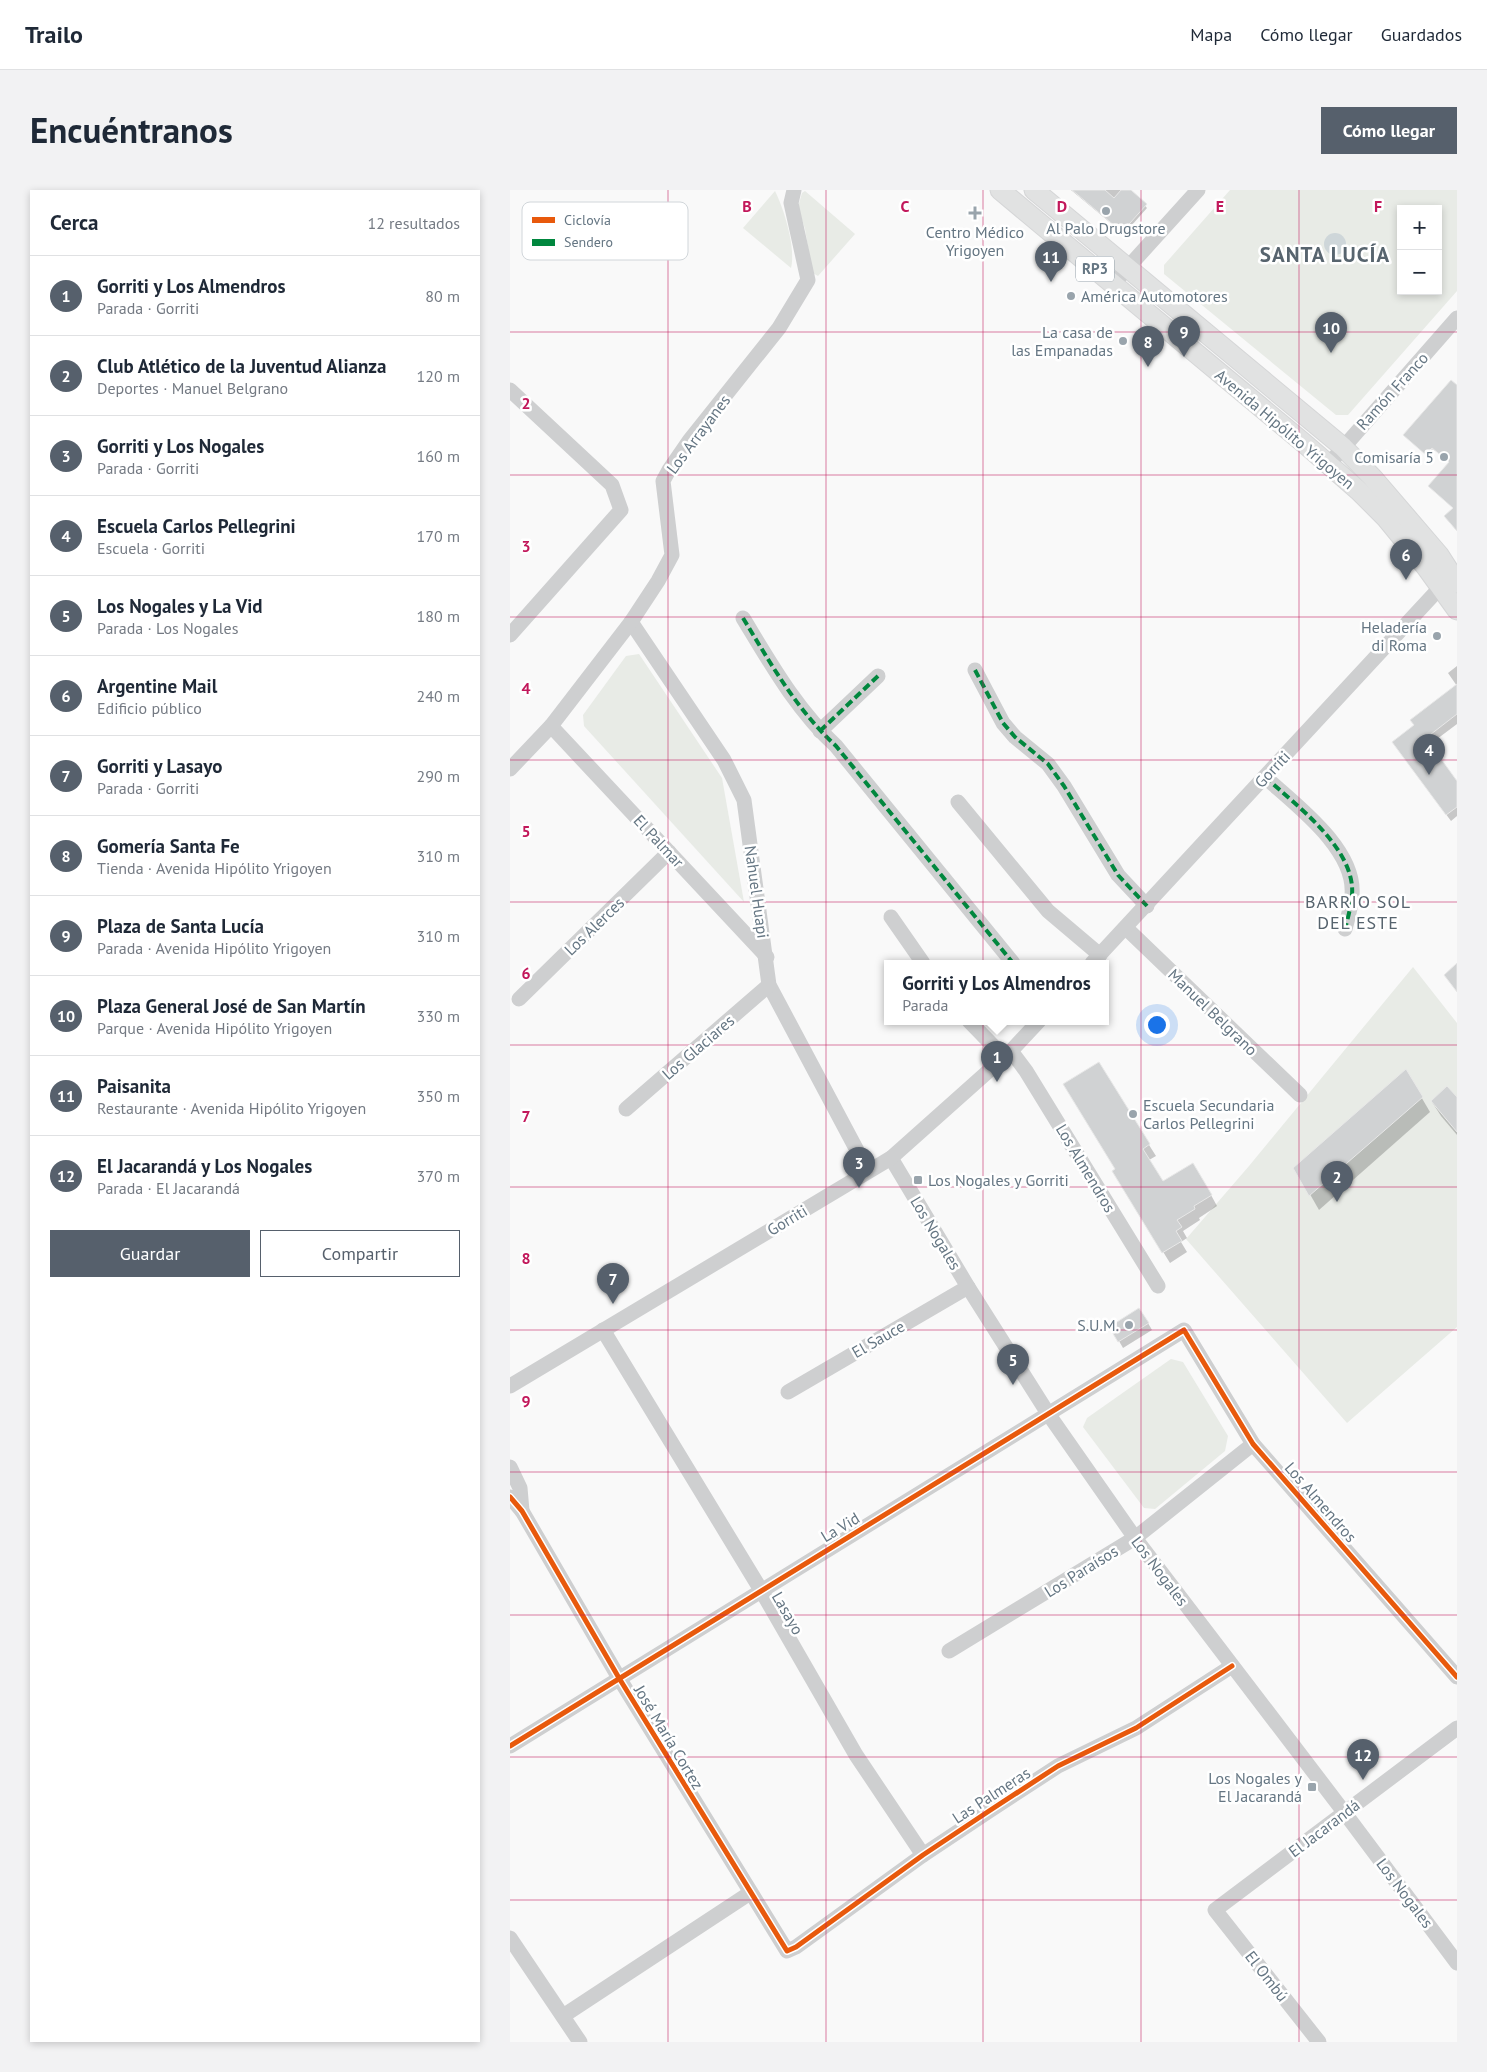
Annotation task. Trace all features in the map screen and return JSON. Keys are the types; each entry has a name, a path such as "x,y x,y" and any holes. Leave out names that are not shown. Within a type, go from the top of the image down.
{"main road":[{"name":"Avenida Hipólito Yrigoyen","path":"1000,190 1359,491 1386,518 1426,567 1450,582"},
{"name":"Avenida Hipólito Yrigoyen","path":"1034,190 1343,447 1373,478 1438,555 1450,582 1457,610"}],"street":[{"name":"Los Arrayanes","path":"510,769 551,726 631,622 658,581 672,555 663,482 689,441 780,328 808,280 791,203 794,190"},
{"path":"1112,284 1198,190"},
{"name":"Ramón Franco","path":"1328,465 1457,318"},
{"path":"510,390 612,485 621,510 510,635"},
{"name":"Gorriti","path":"1096,959 1450,582"},
{"path":"743,618 788,692 820,731 836,746 1011,960"},
{"name":"Nahuel Huapi","path":"631,622 724,760 744,800 767,956 769,985 868,1172"},
{"path":"975,670 1003,723 1015,737 1048,764 1064,786 1118,875 1146,906"},
{"path":"820,731 878,676"},
{"name":"El Palmar","path":"551,726 767,956"},
{"path":"1265,777 1328,835 1349,869 1352,894 1345,930"},
{"path":"958,802 1048,911 1096,959"},
{"name":"Los Alerces","path":"519,999 669,852"},
{"path":"891,917 921,960"},
{"name":"Manuel Belgrano","path":"1126,928 1300,1095"},
{"name":"Los Glaciares","path":"626,1110 769,985"},
{"name":"Los Almendros","path":"974,1025 1026,1070 1158,1286"},
{"name":"Gorriti","path":"510,1386 891,1158 1008,1054 1035,1025"},
{"name":"Los Nogales","path":"891,1158 1049,1415 1135,1538 1344,1812 1457,1964"},
{"name":"El Sauce","path":"788,1392 968,1286"},
{"name":"Lasayo","path":"603,1330 760,1590 856,1755 923,1855"},
{"name":"Los Almendros","path":"1184,1330 1253,1444 1457,1677"},
{"name":"La Vid","path":"510,1746 1184,1330"},
{"name":"Los Paraísos","path":"949,1652 1135,1538 1253,1444"},
{"name":"José María Cortez","path":"510,1467 520,1488 522,1511"},
{"name":"José María Cortez","path":"510,1497 522,1511 619,1678 778,1938"},
{"name":"Las Palmeras","path":"778,1938 787,1951 796,1948 923,1855 1058,1766 1136,1728 1232,1666"},
{"name":"El Jacarandá","path":"1215,1910 1457,1728"},
{"path":"563,2016 750,1894"},
{"name":"El Ombú","path":"1215,1910 1319,2042"},
{"path":"510,1938 580,2042"}],"shaded area":[{"path":"1230,190 1457,190 1457,291 1348,415 1336,415 1164,274 1164,265"},
{"path":"775,191 791,240 791,268 743,228"},
{"path":"805,191 855,234 818,276 809,271 810,259 805,229 798,207 802,193"},
{"path":"1335,233 1343,236 1346,244 1343,252 1335,255 1327,252 1324,244 1327,236"},
{"path":"639,654 722,778 744,902 584,726 583,715 626,656"},
{"path":"1413,967 1457,1023 1457,1327 1347,1423 1186,1239 1249,1166"},
{"path":"1171,1359 1183,1362 1228,1436 1225,1451 1155,1509 1144,1508 1083,1427 1087,1418"}],"building":[{"path":"1072,190 1105,190 1114,198 1121,190 1131,190 1147,204 1122,232"},
{"path":"1451,380 1457,385 1457,531 1444,516 1453,508 1428,486 1449,462 1432,448 1426,455 1403,435"},
{"path":"1457,684 1457,714 1426,738 1457,781 1457,807 1446,815 1392,742 1414,725 1410,720"},
{"path":"1457,963 1457,992 1444,975"},
{"path":"1099,1062 1150,1144 1143,1149 1163,1181 1193,1163 1212,1195 1194,1206 1195,1209 1177,1220 1182,1227 1176,1231 1182,1241 1162,1253 1112,1171 1115,1169 1063,1084"},
{"path":"1406,1069 1423,1097 1309,1196 1293,1168"},
{"path":"1447,1086 1457,1097 1457,1132 1431,1101"},
{"name":"S.U.M.","path":"1139,1308 1149,1323 1118,1342 1109,1327"}],"marked path":[{"path":"743,618 796,701 836,746 1011,960"},
{"path":"975,670 1003,723 1015,737 1048,764 1064,786 1118,875 1147,906"},
{"path":"820,731 878,676"},
{"path":"1265,777 1322,829 1344,861 1351,878 1352,895 1345,929"}],"cycle path":[{"path":"510,1746 1184,1330 1253,1444 1457,1677"},
{"path":"510,1497 522,1511 619,1678 787,1951 796,1947 923,1855 1058,1766 1136,1728 1232,1666"}],"place":[{"name":"Al Palo Drugstore","path":"1106,211"},
{"name":"Centro Médico Yrigoyen","path":"975,213"},
{"name":"Paisanita","path":"1051,282"},
{"name":"América Automotores","path":"1071,296"},
{"name":"La casa de las Empanadas","path":"1123,341"},
{"name":"Plaza General José de San Martín","path":"1331,353"},
{"name":"Plaza de Santa Lucía","path":"1184,357"},
{"name":"Gomería Santa Fe","path":"1148,367"},
{"name":"Comisaría 5","path":"1444,457"},
{"name":"Argentine Mail","path":"1406,580"},
{"name":"Heladería di Roma","path":"1437,636"},
{"name":"Escuela Carlos Pellegrini","path":"1429,775"},
{"name":"Gorriti y Los Almendros","path":"997,1082"},
{"name":"Escuela Secundaria Carlos Pellegrini","path":"1133,1114"},
{"name":"Los Nogales y Gorriti","path":"918,1180"},
{"name":"Gorriti y Los Nogales","path":"859,1188"},
{"name":"Club Atlético de la Juventud Alianza","path":"1337,1202"},
{"name":"Gorriti y Lasayo","path":"613,1304"},
{"name":"S.U.M.","path":"1129,1325"},
{"name":"Los Nogales y La Vid","path":"1013,1385"},
{"name":"El Jacarandá y Los Nogales","path":"1363,1780"},
{"name":"Los Nogales y El Jacarandá","path":"1312,1787"}],"district":[{"name":"SANTA LUCÍA","path":"1325,255"},
{"name":"BARRIO SOL DEL ESTE","path":"1358,912"}]}
